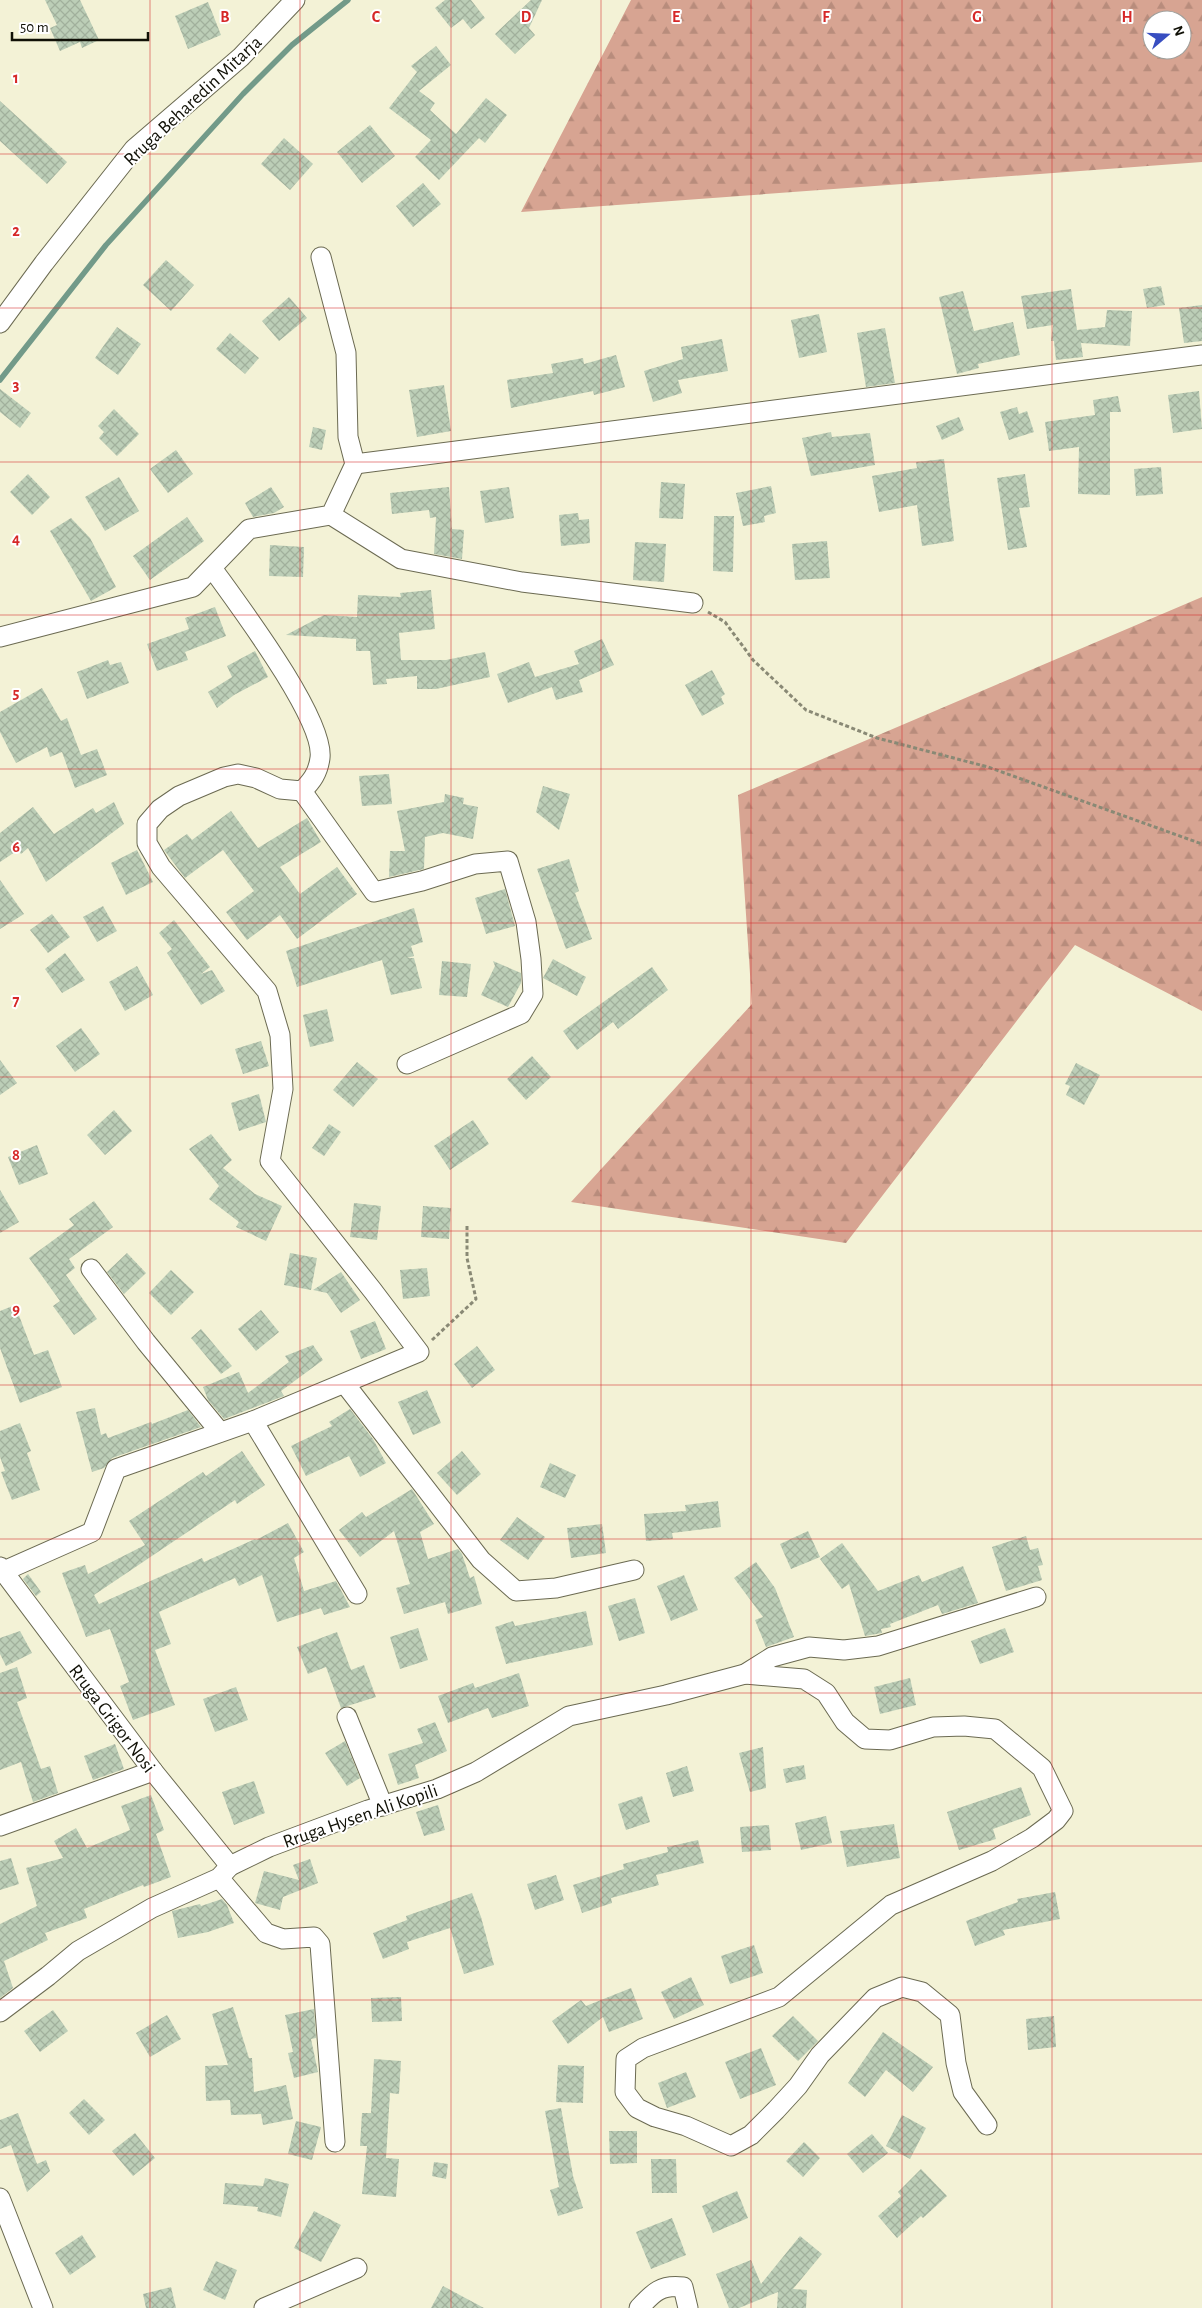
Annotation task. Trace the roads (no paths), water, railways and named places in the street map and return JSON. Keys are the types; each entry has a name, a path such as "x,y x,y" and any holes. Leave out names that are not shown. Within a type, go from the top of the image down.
{"street":[{"name":"Rruga Beharedin Mitarja","path":"0,323 44,263 134,149 241,57 295,0"},
{"path":"321,257 346,353 348,437 355,464 331,515"},
{"path":"355,464 1202,355"},
{"path":"0,637 193,587 249,529 331,515 400,559 522,582 693,603"},
{"path":"212,568 288,676 316,732 321,757 315,778 302,791"},
{"path":"2,1569 92,1532 116,1470 253,1421 419,1352 374,1291 270,1161 284,1089 280,1034 267,991 161,867 147,843 147,824 160,809 179,796 224,777 238,774 256,778 280,789 302,791 374,892 422,882 475,864 508,861 526,922 532,959 533,994 521,1014 407,1064"},
{"path":"91,1269 146,1342 220,1432"},
{"path":"345,1384 481,1560 516,1591 556,1588 634,1570"},
{"path":"253,1421 357,1594"},
{"name":"Rruga Grigor Nosi","path":"2,1569 153,1771 266,1933 283,1938 314,1937 320,1944 335,2142"},
{"path":"745,1674 772,1657 809,1647 844,1650 878,1646 1036,1597"},
{"path":"745,1674 804,1679 826,1693 845,1722 865,1738 890,1740 934,1727 964,1726 995,1729 1042,1768 1063,1811 1056,1820 1032,1838 992,1861 891,1905 779,1998 643,2048 626,2059 625,2092 637,2108 655,2118 686,2126 731,2146 751,2135 776,2110 798,2086 820,2055 875,1998 902,1987 922,1992 950,2015 956,2063 963,2092 987,2125"},
{"name":"Rruga Hysen Ali Kopili","path":"0,2012 48,1976 78,1950 152,1908 225,1872 269,1847 383,1806 437,1789 476,1772 569,1716 666,1695 745,1674"},
{"path":"347,1717 383,1806"},
{"path":"0,1826 153,1771"},
{"path":"0,2198 43,2308"},
{"path":"264,2308 357,2268"},
{"path":"639,2308 652,2294 669,2286 683,2287 688,2308"}],"waterway":[{"path":"0,380 106,245 243,94 292,45 348,0"}]}
